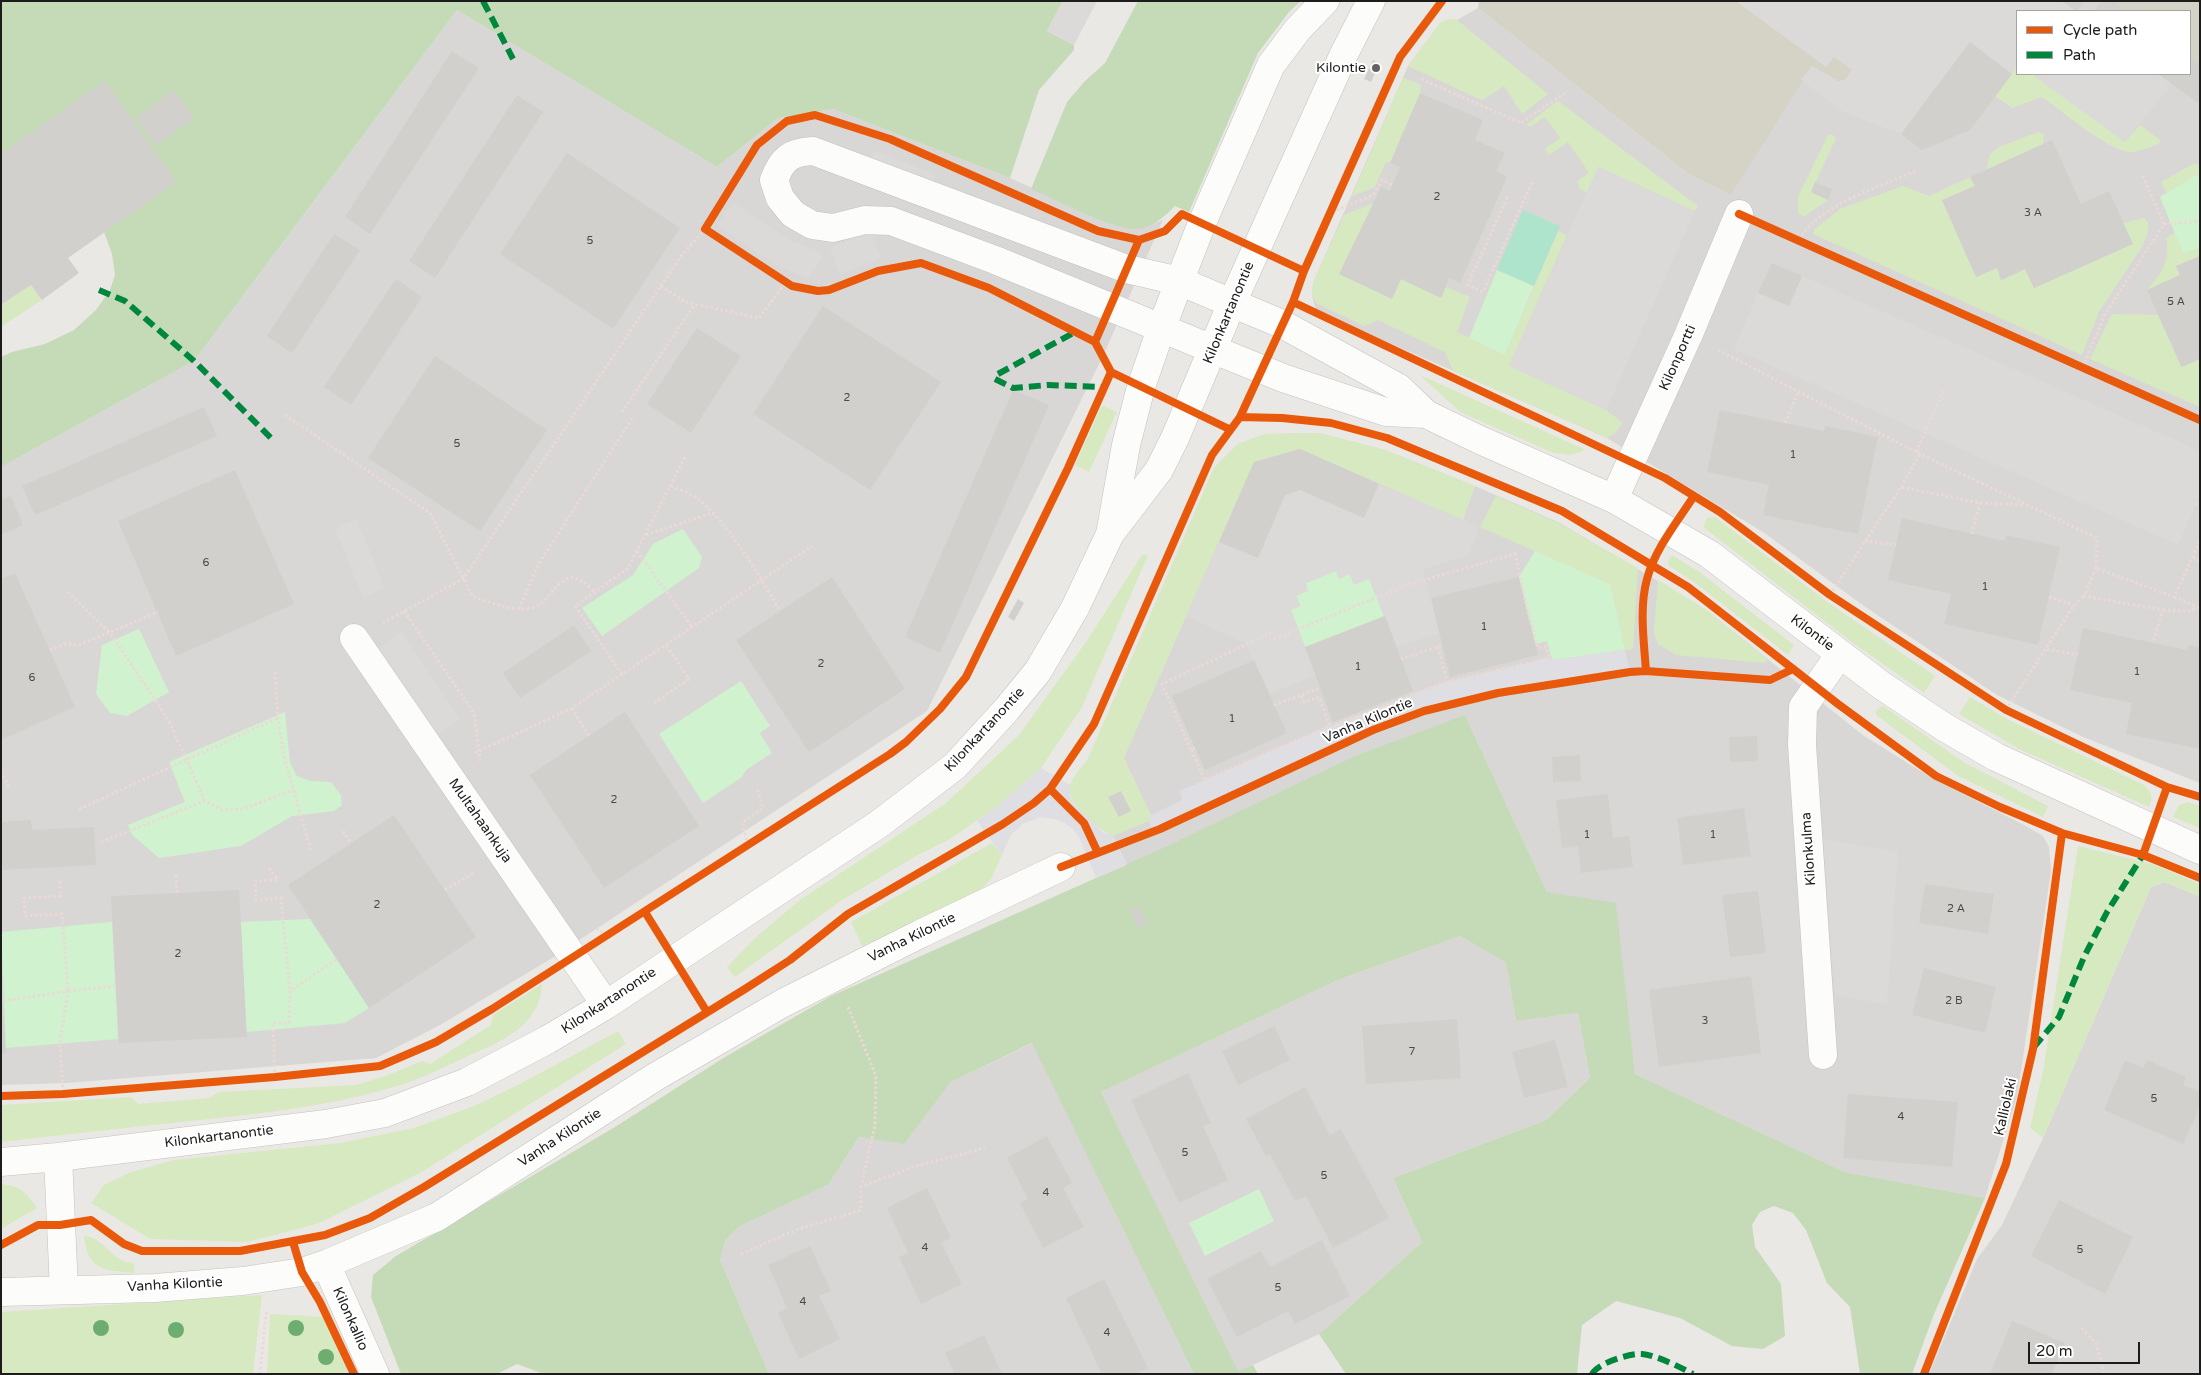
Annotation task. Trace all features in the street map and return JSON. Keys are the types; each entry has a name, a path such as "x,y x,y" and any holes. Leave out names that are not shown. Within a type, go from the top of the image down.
{"street":[{"name":"Kilonkartanontie","path":"1110,534 1126,445 1142,387 1161,329 1202,223 1271,65 1298,28 1325,1"},
{"name":"Kilonkartanontie","path":"1,1162 58,1157 326,1124 385,1113 467,1082 547,1040 606,1005 879,824 955,766 1007,709 1038,671 1075,608 1110,534 1159,470 1175,438 1214,350 1232,303 1344,54 1371,1"},
{"name":"Kilontie","path":"1426,414 1386,412 1283,378 995,260 891,221 865,220 833,228 812,225 793,214 780,198 774,180 780,166 789,156 813,151 1127,269 1180,281 1282,324 1399,388 1426,414 1488,444 1614,499 1709,554 1840,654 1944,727 1996,757 2200,850"},
{"path":"891,221 904,186"},
{"name":"Kilonportti","path":"1614,499 1688,336 1739,214"},
{"path":"995,260 1004,224"},
{"name":"Multahaankuja","path":"354,638 606,1005"},
{"name":"Kilonkulma","path":"1823,1055 1802,745 1803,706 1840,654"},
{"name":"Vanha Kilontie","path":"1,1292 155,1288 243,1281 302,1272 326,1264 438,1217 655,1077 783,1003 920,934 1061,867"},
{"path":"58,1157 64,1290"},
{"name":"Kilonkallio","path":"326,1264 375,1374"}],"path":[{"path":"1421,79 1521,124 1568,90"},
{"path":"1808,244 1795,239 1840,204 1916,171"},
{"path":"2142,174 2164,224"},
{"path":"1330,216 1373,195 1382,180 1392,185"},
{"path":"1507,197 1468,285 1483,292 1532,182"},
{"path":"1330,216 1336,203"},
{"path":"354,638 464,579 681,256 710,221"},
{"path":"2164,224 2200,222"},
{"path":"2083,368 2105,314 2164,224"},
{"path":"705,229 713,235"},
{"path":"661,286 685,302 759,318 789,284 778,277"},
{"path":"622,412 695,304"},
{"path":"1688,336 1918,453 2097,538 2096,568 2084,596 2074,605 2006,710"},
{"path":"2074,364 2092,372"},
{"path":"1830,595 1901,487 1918,453 1944,390"},
{"path":"1785,423 1799,391"},
{"path":"285,415 430,513 473,597 519,609 539,604 559,583 568,578 583,582 594,592"},
{"path":"519,609 538,565 632,419"},
{"path":"622,674 575,606 628,568 686,455"},
{"path":"670,486 697,498 720,521 761,579 780,611"},
{"path":"1901,487 1980,503 2027,505"},
{"path":"1972,534 1980,503"},
{"path":"2196,503 2200,508"},
{"path":"645,535 712,513"},
{"path":"1865,541 1896,545"},
{"path":"2174,597 2200,541"},
{"path":"443,768 572,708 812,546"},
{"path":"637,551 692,627"},
{"path":"1271,633 1162,684 1193,749 1205,780 1330,727 1447,682 1549,658 1546,646 1538,648 1515,554 1407,584 1274,639"},
{"path":"2193,557 2200,560"},
{"path":"2096,568 2198,608"},
{"path":"1822,589 1838,600"},
{"path":"68,592 110,632 168,720 205,801 222,810 243,809 294,790"},
{"path":"2084,596 2162,610 2191,611 2198,608"},
{"path":"2049,597 2074,605"},
{"path":"2153,644 2162,610"},
{"path":"404,611 474,713 480,767"},
{"path":"50,650 64,644 80,645 158,612"},
{"path":"654,703 689,679 666,645"},
{"path":"1401,659 1440,646 1447,682"},
{"path":"2047,649 2078,654"},
{"path":"275,672 278,718 284,757 311,851"},
{"path":"1274,705 1320,688"},
{"path":"1301,696 1304,702 1318,697 1330,727"},
{"path":"1998,705 2015,715"},
{"path":"572,708 589,736"},
{"path":"79,809 278,718"},
{"path":"1,771 9,788"},
{"path":"748,845 742,823 763,808 757,788"},
{"path":"102,842 205,801"},
{"path":"343,831 351,843"},
{"path":"740,850 756,839"},
{"path":"269,868 277,880 255,881 256,900 281,898 290,991 289,1023 272,1023 274,1077"},
{"path":"176,875 177,893"},
{"path":"60,881 61,896 24,898 25,916 62,914 68,990 60,1044 63,1094"},
{"path":"591,925 607,936"},
{"path":"572,957 614,931"},
{"path":"290,991 337,959"},
{"path":"741,1254 796,1230 861,1210 861,1187 875,1126 876,1076 836,976"},
{"path":"4,1000 68,990 116,986"},
{"path":"265,1078 284,1076"},
{"path":"54,1094 72,1093"},
{"path":"861,1187 913,1167 985,1148"},
{"path":"260,1374 266,1314 272,1304"},
{"path":"2082,1328 2097,1346 2104,1374"}],"shaded area":[{"path":"1063,1 1097,1 1074,45 1047,31"},
{"path":"1479,1 1736,1 1826,67 1834,57 1852,70 1845,80 1838,81 1812,66 1731,195 1690,175 1478,8"},
{"path":"1736,1 2115,1 2127,10 2016,10 2016,75 2191,75 2191,58 2200,64 2200,783 2083,737 1997,695 1864,606 1763,532 1607,438 1316,311 1312,295 1313,283 1408,66 1440,23 1449,19 1457,20 1478,8 1690,175 1731,195 1801,80 1816,61"},
{"path":"1736,1 2061,1 2074,10 2016,10 2016,67 2012,74 1970,43 1901,134 1843,112 1801,80 1812,66 1838,81 1845,80 1852,70 1834,57 1826,67"},
{"path":"2115,1 2200,1 2200,64 2191,58 2191,10 2127,10"},
{"path":"457,10 717,167 778,118 833,109 1010,178 1114,225 1137,229 1163,220 1103,356 927,711 549,960 440,1025 376,1058 67,1083 1,1085 1,467 194,361"},
{"path":"2033,75 2159,75 2172,84 2125,142"},
{"path":"875,150 936,175 932,186 871,161"},
{"path":"1598,167 1695,211 1606,410 1509,366"},
{"path":"733,203 793,242 819,251 822,257 808,278 779,267 717,225"},
{"path":"870,231 881,258 840,275 830,248"},
{"path":"1802,276 2200,451 2200,495 2178,545 1734,349 1758,293 1789,306"},
{"path":"1319,433 1385,450 1560,523 1705,609 1864,736 1935,780 2043,836 2049,847 2051,871 2017,1097 1985,1198 1845,1172 1635,1074 1627,1011 1547,892 1465,715 1127,865 1113,836 1070,785 1088,759 1214,468 1238,444 1265,434"},
{"path":"1379,484 1480,527 1468,556 1423,569 1439,633 1396,647 1369,579 1354,585 1350,574 1339,579 1336,571 1306,583 1308,591 1296,596 1300,606 1291,610 1315,675 1269,694 1245,643 1186,616 1219,542 1258,558 1285,495 1300,490 1364,518"},
{"path":"357,519 385,589 363,598 335,528"},
{"path":"402,632 460,719 436,735 379,648"},
{"path":"1625,650 1630,672 1498,693 1424,711 1373,730 1152,832 1149,821 1151,815 1182,800 1180,791 1308,735 1442,683 1549,658 1552,660"},
{"path":"1041,768 1070,785 1070,796 1074,804 1103,832 1113,836 1127,865 1096,878 1079,837 1072,828 1059,820 1040,817 1022,824 1011,835 1002,855 977,821 998,806"},
{"path":"1823,839 1898,852 1887,1005 1835,994"},
{"path":"2165,882 2200,897 2200,1374 1929,1374 1977,1259 2002,1225 2043,1138 2151,887"},
{"path":"1460,936 1506,963 1516,1021 1578,1013 1590,1078 1546,1120 1393,1178 1422,1242 1319,1334 1238,1372 1101,1092 1338,980"},
{"path":"1033,1043 1194,1374 769,1374 720,1260 725,1241 740,1226 828,1185 859,1137 904,1143 951,1082"}],"green space":[{"path":"1,1 1063,1 1047,31 1074,45 1074,50 1039,90 1010,178 833,109 778,118 717,167 457,10 194,361 1,467 1,357 12,352 45,344 74,330 96,310 110,290 115,275 112,254 104,232 1,154"},
{"path":"1138,1 1301,1 1289,12 1258,53 1189,212 1175,206 1153,224 1136,229 1113,225 1031,189 1067,102 1085,81 1105,63"},
{"path":"1449,19 1457,20 1548,94 1522,114 1504,86 1482,100 1408,66 1440,23"},
{"path":"1970,42 2016,63 2016,75 2033,75 2125,142 2140,125 2160,140 2159,144 2133,152 2119,149 2097,137 2042,97 2012,108 1995,96 2012,74"},
{"path":"1403,78 1421,85 1420,93 1390,163 1386,162 1375,187 1352,196"},
{"path":"1558,101 1698,206 1695,211 1599,167 1587,192 1580,189 1577,181 1589,173 1568,142 1549,155 1545,149 1560,138 1545,117 1530,127 1527,124"},
{"path":"2038,132 2044,134 2043,144 1986,170 1990,154 1999,147"},
{"path":"1828,135 1833,135 1836,138 1811,192 1828,200 1803,217 1798,212 1798,197"},
{"path":"2195,163 2200,165 2200,177 2196,175 2166,193 2161,182"},
{"path":"2196,175 2200,177 2200,248 2183,253 2160,197"},
{"path":"1970,177 1975,186 1942,200 1976,277 1997,268 2002,280 2025,269 2034,288 2132,244 2123,223 2144,218 2148,223 2148,232 2143,245 2099,312 2082,355 1813,234 1815,229 1840,209 1903,186 1929,196"},
{"path":"1374,203 1392,299 1401,279 1441,298 1446,287 1470,297 1457,332 1505,355 1558,231 1567,235 1509,366 1606,410 1623,423 1615,433 1607,438 1453,371 1445,352 1378,320 1364,326 1316,303 1312,295 1313,283 1344,215"},
{"path":"1523,210 1560,226 1534,286 1497,270"},
{"path":"2175,233 2183,253 2200,248 2200,256 2176,266 2180,275 2147,290 2164,267 2167,254 2166,238"},
{"path":"1497,270 1534,286 1505,355 1469,338"},
{"path":"31,285 42,300 1,327 1,305"},
{"path":"2112,314 2158,315 2181,367 2200,359 2200,407 2090,359"},
{"path":"1420,375 1586,450 1571,455 1553,453 1460,412"},
{"path":"1102,405 1117,412 1089,472 1075,465"},
{"path":"1319,433 1385,450 1475,486 1463,520 1300,449 1254,462 1124,758 1151,815 1149,821 1113,836 1107,833 1084,815 1073,800 1070,785 1075,775 1088,759 1214,468 1238,444 1265,434"},
{"path":"1496,496 1560,524 1638,568 1633,649 1625,650 1610,584 1480,527"},
{"path":"1715,517 1826,601 1935,676 1924,693 1849,640 1703,527 1707,518"},
{"path":"683,529 702,557 699,568 602,636 582,608 633,575 653,544"},
{"path":"1535,551 1610,584 1625,650 1552,660 1547,641 1535,644 1519,577"},
{"path":"1142,555 1148,555 1082,707 1041,768 998,806 950,839 916,856 839,902 735,977 727,967 756,937 800,900 946,803 1019,735 1086,642"},
{"path":"1672,555 1698,571 1794,645 1788,655 1694,582 1669,566 1668,561"},
{"path":"1336,571 1369,579 1385,616 1305,647 1291,610 1300,606 1296,595 1306,583"},
{"path":"1658,580 1705,609 1767,659 1766,663 1676,655 1658,644 1654,632"},
{"path":"139,629 169,692 127,716 110,713 96,694 102,645"},
{"path":"741,681 770,726 760,733 772,753 746,770 742,777 703,803 659,734"},
{"path":"1970,697 2007,719 2144,785 2151,795 2149,807 2019,749 1959,714"},
{"path":"1883,706 1965,763 2048,806 2043,817 1958,776 1876,715 1876,710"},
{"path":"285,712 290,763 297,776 310,781 331,782 341,795 342,805 334,811 292,816 241,846 159,858 132,835 128,825 185,802 169,762"},
{"path":"1465,715 1547,892 1616,903 1635,1074 1845,1172 1985,1198 1934,1314 1912,1374 1860,1374 1850,1307 1827,1283 1806,1230 1793,1213 1774,1206 1760,1212 1752,1225 1755,1247 1781,1284 1785,1336 1763,1349 1732,1346 1680,1318 1616,1301 1582,1325 1577,1374 1346,1374 1319,1334 1422,1242 1393,1178 1546,1120 1590,1078 1578,1013 1516,1021 1506,963 1460,936 1338,980 1101,1092 1238,1371 1253,1365 1258,1374 1194,1374 1032,1043 951,1082 904,1144 859,1137 828,1185 740,1226 725,1241 720,1260 769,1374 544,1374 517,1364 497,1374 401,1374 371,1297 373,1275 396,1256 615,1127 725,1057 831,996 1159,850 1355,756"},
{"path":"2188,802 2200,806 2200,828 2173,817 2179,805"},
{"path":"992,843 1002,855 991,879 971,900 862,946 851,922"},
{"path":"2078,846 2152,864 2200,884 2200,897 2165,882 2151,887 2043,1138 2030,1128 2043,1071"},
{"path":"310,919 369,1008 345,1023 246,1032 241,922"},
{"path":"112,922 118,1039 6,1048 1,932"},
{"path":"542,984 540,998 535,1011 527,1021 506,1038 447,1066 392,1088 358,1097 291,1109 1,1142 1,1105 131,1097 138,1104 209,1098 218,1092 356,1085 388,1075 422,1061 430,1064 491,1025 493,1015"},
{"path":"618,1031 626,1044 420,1173 317,1224 247,1242 150,1239 91,1203 104,1185 131,1172 174,1160 340,1143 414,1128 474,1106 520,1084"},
{"path":"1,1184 18,1188 30,1198 37,1208 1,1229"},
{"path":"1259,1189 1274,1221 1205,1256 1189,1223"},
{"path":"84,1236 95,1239 123,1261 134,1263 135,1273 115,1271 100,1267 94,1263 89,1257"},
{"path":"262,1295 253,1374 1,1374 1,1312"},
{"path":"270,1314 324,1317 350,1374 267,1374"}],"building":[{"path":"2061,1 2084,1 2078,10"},
{"path":"2101,1 2115,1 2127,10 2095,10"},
{"path":"1970,42 2012,74 1970,130 1922,150 1901,134"},
{"path":"452,51 479,68 370,234 345,217"},
{"path":"2191,58 2200,64 2200,99 2197,102 2159,75 2191,75"},
{"path":"1373,60 1380,63 1371,82 1364,79"},
{"path":"105,81 176,182 68,258 79,273 42,300 31,285 1,305 1,154"},
{"path":"174,90 194,118 156,145 136,118"},
{"path":"1420,93 1483,120 1475,140 1505,153 1496,171 1507,177 1460,283 1449,278 1441,298 1401,279 1392,299 1339,274 1381,187 1390,191 1400,167 1390,163"},
{"path":"517,95 543,112 435,278 409,261"},
{"path":"2052,140 2081,204 2109,191 2133,244 2034,288 2025,269 2001,280 1997,268 1976,277 1942,200 1975,186 1970,177"},
{"path":"567,153 680,228 613,329 500,254"},
{"path":"1815,182 1832,189 1828,200 1811,192"},
{"path":"334,234 360,250 292,353 267,336"},
{"path":"2200,256 2200,359 2182,367 2147,290 2180,275 2176,266"},
{"path":"1772,263 1802,276 1789,306 1758,293"},
{"path":"396,279 422,297 351,405 324,387"},
{"path":"823,306 941,382 870,490 753,414"},
{"path":"697,328 741,356 691,433 647,404"},
{"path":"435,356 547,430 480,531 368,458"},
{"path":"1013,390 1049,405 940,653 905,637"},
{"path":"204,407 217,436 35,515 22,486"},
{"path":"1720,410 1824,431 1825,426 1878,437 1858,534 1763,515 1769,485 1707,472"},
{"path":"1300,449 1379,484 1364,518 1300,490 1285,495 1258,558 1219,542 1254,462"},
{"path":"235,470 294,604 176,656 118,521"},
{"path":"11,496 23,525 1,535 1,500"},
{"path":"1902,518 2005,541 2006,535 2060,547 2038,645 1944,624 1951,594 1888,580"},
{"path":"15,573 75,707 1,740 1,579"},
{"path":"832,577 905,689 809,752 736,640"},
{"path":"1519,577 1538,655 1450,677 1431,598"},
{"path":"1018,599 1024,603 1014,621 1008,617"},
{"path":"1385,616 1413,691 1333,722 1305,647"},
{"path":"574,625 591,651 520,698 503,673"},
{"path":"2083,628 2187,650 2188,645 2200,647 2200,749 2126,734 2132,703 2070,690"},
{"path":"1254,660 1287,733 1205,770 1172,696"},
{"path":"625,712 699,826 604,888 530,775"},
{"path":"1757,736 1758,761 1730,762 1729,737"},
{"path":"1580,755 1581,781 1553,782 1552,757"},
{"path":"1121,791 1131,811 1119,817 1108,797"},
{"path":"1608,794 1613,838 1629,836 1633,867 1581,873 1578,846 1562,848 1556,800"},
{"path":"1744,808 1751,856 1683,865 1677,818"},
{"path":"394,815 476,937 369,1008 288,885"},
{"path":"31,820 32,830 94,827 96,865 1,870 1,822"},
{"path":"1925,884 1994,894 1988,934 1919,923"},
{"path":"239,890 247,1037 119,1043 111,896"},
{"path":"1758,891 1766,953 1730,957 1722,895"},
{"path":"1139,906 1147,924 1138,928 1130,910"},
{"path":"1924,968 1996,987 1985,1033 1912,1015"},
{"path":"1751,976 1761,1053 1659,1067 1649,990"},
{"path":"1,988 6,1053 1,1053"},
{"path":"1457,1019 1461,1078 1366,1084 1362,1026"},
{"path":"1274,1026 1290,1060 1238,1085 1222,1051"},
{"path":"1555,1040 1568,1087 1524,1098 1512,1052"},
{"path":"2125,1060 2143,1068 2147,1060 2186,1077 2183,1085 2200,1092 2200,1106 2183,1144 2104,1110"},
{"path":"1188,1073 1211,1123 1203,1126 1228,1180 1179,1203 1131,1100"},
{"path":"1305,1087 1330,1135 1341,1129 1389,1218 1333,1248 1306,1196 1295,1201 1270,1154 1266,1156 1246,1119"},
{"path":"1848,1094 1958,1102 1952,1167 1843,1158"},
{"path":"1047,1136 1072,1183 1063,1188 1084,1227 1043,1248 1020,1203 1028,1199 1007,1158"},
{"path":"927,1188 951,1238 941,1243 962,1284 921,1304 899,1257 908,1253 887,1208"},
{"path":"2059,1200 2133,1237 2105,1294 2031,1256"},
{"path":"1322,1240 1350,1296 1295,1324 1288,1311 1237,1337 1207,1279 1261,1251 1270,1267"},
{"path":"810,1246 831,1291 819,1296 840,1339 799,1359 778,1313 787,1308 768,1265"},
{"path":"1104,1279 1148,1368 1136,1374 1102,1374 1066,1298"},
{"path":"2012,1321 2065,1343 2052,1374 1990,1374"},
{"path":"984,1335 1002,1374 955,1374 945,1353"}],"marked path":[{"path":"483,1 513,59"},
{"path":"99,290 125,301 194,361 271,438"},
{"path":"998,374 1075,332"},
{"path":"995,379 1013,388 1048,385 1104,387"},
{"path":"2034,1047 2059,1017 2084,957 2107,912 2143,855"},
{"path":"1592,1374 1607,1363 1637,1354 1661,1359 1693,1374"}],"cycle path":[{"path":"1,1245 38,1225 60,1225 91,1220 124,1244 142,1251 240,1251 325,1235 370,1218 424,1187 745,989 790,960 848,914 1003,824 1034,803 1050,789 1094,724 1212,455 1240,417 1293,302 1304,271 1400,57 1442,1"},
{"path":"1,1096 63,1094 275,1077 380,1066 436,1042 492,1009 890,754 906,742 940,709 966,677 1068,468 1111,372 1095,342 989,288 921,263 878,271 829,290 818,291 792,286 705,229 757,145 787,121 815,115 890,139 1098,231 1139,240 1165,231 1182,214 1304,271"},
{"path":"1739,214 2200,420"},
{"path":"1095,342 1139,240"},
{"path":"1293,302 1665,478 1720,512 1830,595 2006,710 2167,787 2200,797"},
{"path":"1111,372 1229,429"},
{"path":"1240,417 1282,418 1331,423 1387,438 1562,511 1688,587 1838,704 1936,776 2000,807 2062,833 2143,855 2200,878"},
{"path":"1646,671 1643,637 1643,602 1647,579 1661,546 1694,496"},
{"path":"1061,867 1160,829 1373,730 1424,711 1498,693 1630,672 1646,671 1770,680 1793,669"},
{"path":"2143,855 2167,787"},
{"path":"1050,789 1084,823 1098,853"},
{"name":"Kalliolaki","path":"1924,1374 2006,1164 2033,1049 2062,833"},
{"path":"645,912 707,1012"},
{"path":"293,1242 302,1272 320,1302 354,1374"}],"place":[{"name":"Kilontie","path":"1376,68"}]}
